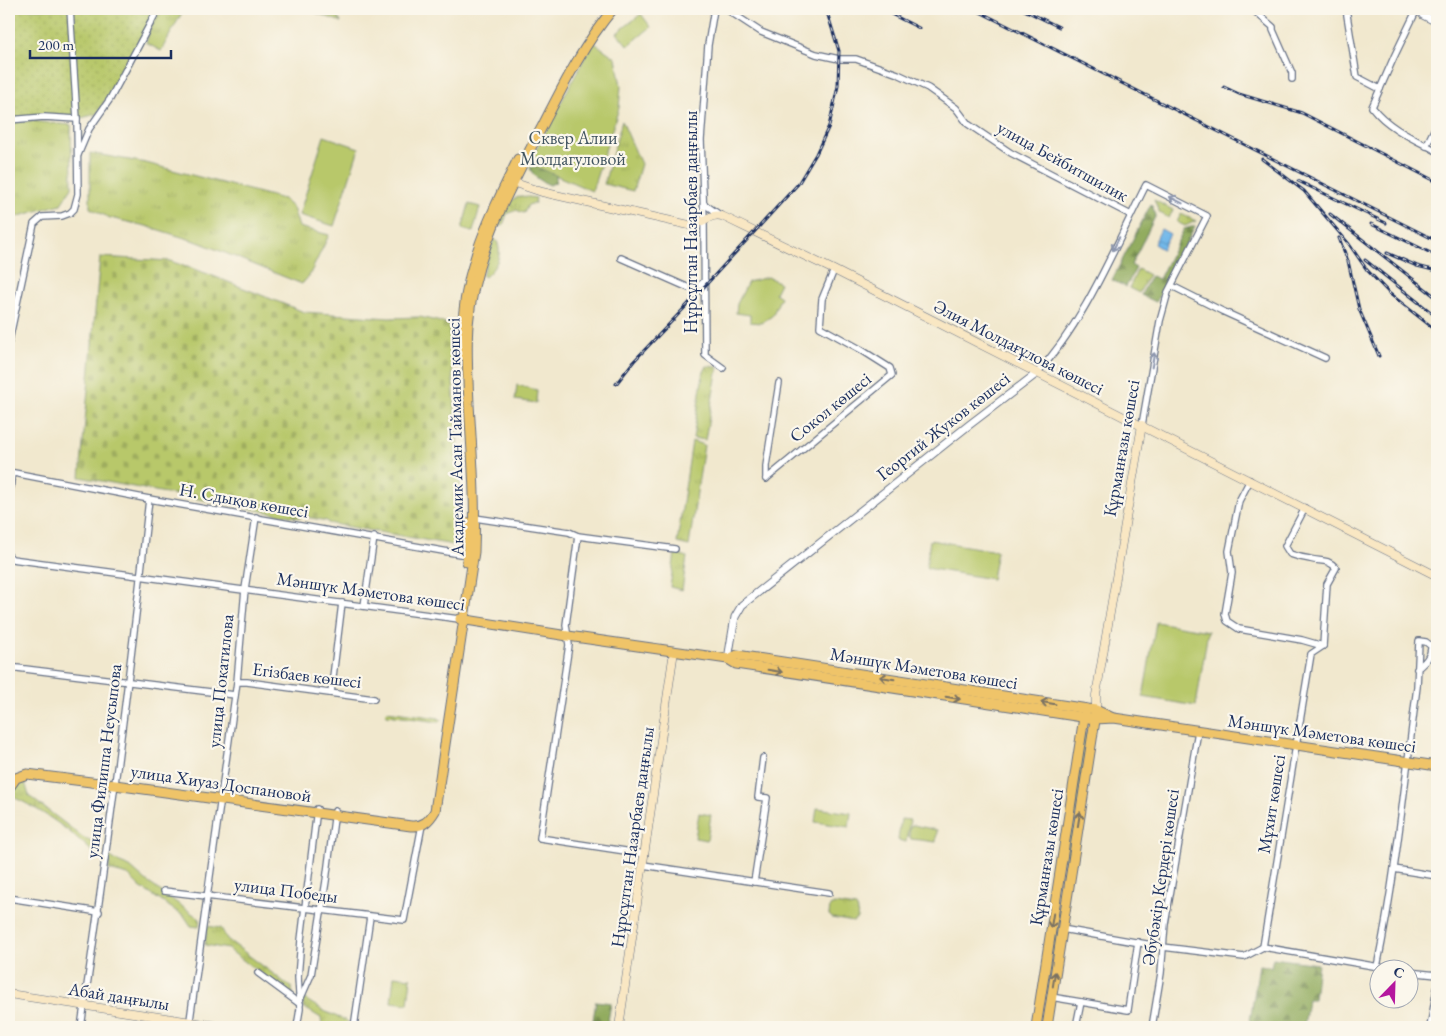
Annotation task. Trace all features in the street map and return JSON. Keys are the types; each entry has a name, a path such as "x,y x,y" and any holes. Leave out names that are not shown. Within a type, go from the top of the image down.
{"main road":[{"name":"Академик Асан Тайманов көшесі","path":"471,553 467,347 469,309 473,292 489,238 510,182 582,41 606,9"},
{"name":"Академик Асан Тайманов көшесі","path":"510,182 578,58 596,30 613,9"},
{"path":"510,182 542,192 689,225 720,215"},
{"name":"Әлия Молдағұлова көшесі","path":"720,215 834,270 1036,374 1142,425 1437,576"},
{"name":"Құрманғазы көшесі","path":"1036,1027 1058,887 1096,695 1142,425"},
{"name":"Академик Асан Тайманов көшесі","path":"422,822 431,810 471,553 475,518 470,469"},
{"name":"Мәншүк Мәметова көшесі","path":"462,619 728,659 736,655 1114,718 1437,766"},
{"name":"Нұрсұлтан Назарбаев даңғылы","path":"619,1027 674,651"},
{"name":"Құрманғазы көшесі","path":"1046,1027 1068,889 1091,714"},
{"name":"улица Хиуаз Доспановой","path":"15,776 27,774 115,783 317,810 411,826 422,822"},
{"path":"9,788 15,776"},
{"path":"1058,887 1068,889"},
{"name":"Абай даңғылы","path":"9,994 189,1025 224,1027"},
{"path":"1041,996 1051,998"}],"street":[{"path":"9,341 34,224 42,217 62,216 74,209 78,194 70,9"},
{"path":"77,157 90,129 110,99 158,9"},
{"name":"Нұрсұлтан Назарбаев даңғылы","path":"714,9 708,45 701,140 704,204 705,355 723,368"},
{"name":"улица Бейбитшилик","path":"726,9 761,32 816,54 838,59 856,59 898,74 928,88 956,108 968,124 1011,153 1131,215"},
{"path":"1252,9 1273,27 1292,73 1292,80"},
{"path":"1346,9 1357,77 1380,89"},
{"path":"1408,9 1417,10 1437,22"},
{"path":"1417,10 1372,107 1394,128 1437,151"},
{"path":"9,120 44,117 76,119"},
{"path":"1426,146 1437,124"},
{"name":"Георгий Жуков көшесі","path":"728,659 735,617 742,605 1036,374 1065,340 1083,310 1146,185 1207,216"},
{"path":"704,204 720,215"},
{"name":"Құрманғазы көшесі","path":"1142,425 1160,321 1172,286 1207,216"},
{"path":"689,225 699,229 704,234"},
{"path":"620,258 689,288 694,289 705,281"},
{"name":"Сокол көшесі","path":"779,383 766,466 766,479 892,375 890,368 820,327 822,299 834,270"},
{"path":"1172,286 1325,358"},
{"path":"9,499 10,472"},
{"name":"Н. Сдықов көшесі","path":"10,472 149,499 471,553"},
{"path":"1250,480 1239,501 1229,551 1232,573 1225,614 1226,621 1238,629 1302,640 1323,646 1327,584 1336,568 1331,562 1290,554 1285,546 1305,508"},
{"name":"улица Филиппа Неусыпова","path":"81,1027 99,912 141,578 149,499"},
{"name":"улица Покатилова","path":"189,1025 237,682 245,589 256,517"},
{"path":"475,518 569,532 578,536 675,549"},
{"path":"578,536 566,625 569,645 540,838 645,854"},
{"path":"364,606 374,537"},
{"name":"Мәншүк Мәметова көшесі","path":"9,556 12,559 141,578 245,589 462,619"},
{"path":"331,693 342,603"},
{"name":"Мұхит көшесі","path":"1263,947 1311,654 1323,646"},
{"name":"Егізбаев көшесі","path":"9,667 235,695"},
{"path":"1379,958 1394,869 1417,686 1417,669"},
{"name":"Егізбаев көшесі","path":"237,682 374,699"},
{"name":"Әбубәкір Кердері көшесі","path":"1152,1027 1161,973 1164,924 1198,730"},
{"path":"754,882 767,798 758,797 763,758"},
{"path":"297,1027 300,1002 298,977 317,810"},
{"path":"300,1002 311,974 335,813"},
{"name":"Академик Асан Тайманов көшесі","path":"404,920 422,822"},
{"path":"643,864 829,893"},
{"path":"1394,869 1437,876"},
{"name":"улица Победы","path":"164,891 404,920"},
{"path":"9,898 99,912"},
{"path":"354,1027 370,917"},
{"path":"1062,930 1163,947 1244,957 1263,947 1368,965"},
{"path":"1051,998 1128,1010 1138,942"},
{"path":"258,973 300,1002"},
{"path":"1418,973 1437,975"},
{"path":"1430,1027 1437,989"},
{"path":"1076,1027 1081,1002"}],"green space":[{"path":"9,9 163,9 97,114 77,119 9,120"},
{"path":"163,9 184,9 161,51 146,43 150,29"},
{"path":"306,9 331,9 341,22"},
{"path":"641,14 651,27 628,46 617,33"},
{"name":"Сквер Алии Молдагуловой","path":"593,42 616,58 621,86 619,108 592,191 530,164 530,161"},
{"path":"31,121 71,125 72,187 61,204 9,219 9,123"},
{"path":"622,121 641,164 633,191 604,184"},
{"path":"324,136 359,148 334,226 299,215"},
{"path":"90,153 146,163 283,199 293,208 299,227 329,235 309,276 302,284 198,242 146,226 110,218 90,208"},
{"path":"532,166 539,166 556,172 556,182 550,185 538,179 530,168"},
{"path":"521,196 536,198 535,203 528,205 524,213 516,210 507,214 503,225 497,226 505,207 511,201"},
{"path":"1154,200 1173,210 1169,218 1160,213"},
{"path":"469,204 480,207 473,232 462,229"},
{"path":"1151,204 1156,215 1131,265 1136,268 1126,287 1112,280"},
{"path":"1181,214 1196,221 1185,226 1177,222"},
{"path":"1195,226 1156,302 1141,295 1151,276 1159,279 1184,229"},
{"path":"494,239 499,246 499,256 495,265 485,277 482,276"},
{"path":"100,257 170,261 304,312 389,318 420,317 449,324 461,492 461,537 459,546 80,477"},
{"path":"1138,269 1149,275 1139,293 1129,288"},
{"path":"768,277 780,283 775,293 781,297 772,316 761,323 750,322 750,315 736,313 737,304 748,282"},
{"path":"707,366 718,367 705,440 693,438 703,374"},
{"path":"517,385 537,390 536,403 515,400"},
{"path":"692,441 704,445 689,546 677,543"},
{"path":"930,540 997,551 992,579 926,568"},
{"path":"675,553 687,557 682,590 670,587"},
{"path":"1156,622 1208,631 1196,706 1143,697"},
{"path":"387,711 439,718 441,720 439,722 387,715 385,713"},
{"path":"1084,733 1088,734 1066,885 1061,884"},
{"path":"24,778 29,796 84,838 101,846 99,858 58,823 35,808 11,796 15,786"},
{"path":"817,808 851,813 849,827 815,822"},
{"path":"699,813 711,815 707,840 695,838"},
{"path":"901,819 910,820 906,842 898,840"},
{"path":"913,825 937,830 936,842 911,839 909,835 910,827"},
{"path":"109,856 130,867 146,881 200,919 199,927 191,926 185,917 140,887 128,875 109,870"},
{"path":"1061,891 1065,892 1049,992 1045,992"},
{"path":"834,904 856,907 858,911 857,919 853,922 832,918 829,915 830,906"},
{"path":"207,926 221,928 227,939 292,988 294,998 228,949 205,945"},
{"path":"1273,958 1318,964 1314,999 1308,999 1304,1027 1249,1027 1259,965 1271,967"},
{"path":"394,976 411,978 408,1004 391,1002"},
{"path":"303,998 324,1011 349,1022 348,1027 322,1027 321,1018 303,1007"},
{"path":"596,1001 611,1003 607,1027 592,1027"}],"water":[{"path":"1161,229 1170,234 1162,249 1154,244"}],"railway":[{"path":"616,384 634,361 798,184 816,154 829,126 838,86 839,51 826,9"},
{"path":"881,9 919,28"},
{"path":"974,9 1437,241"},
{"path":"1022,9 1059,27"},
{"path":"1224,87 1239,94 1302,113 1437,182"},
{"path":"1262,159 1304,191 1349,244 1367,270 1390,294 1437,331"},
{"path":"1298,181 1386,223"},
{"path":"1330,214 1437,298"},
{"path":"1371,224 1437,256"},
{"path":"1339,238 1348,261 1359,309 1379,356"},
{"path":"1387,253 1417,266 1437,271"},
{"path":"1365,260 1437,317"}]}
